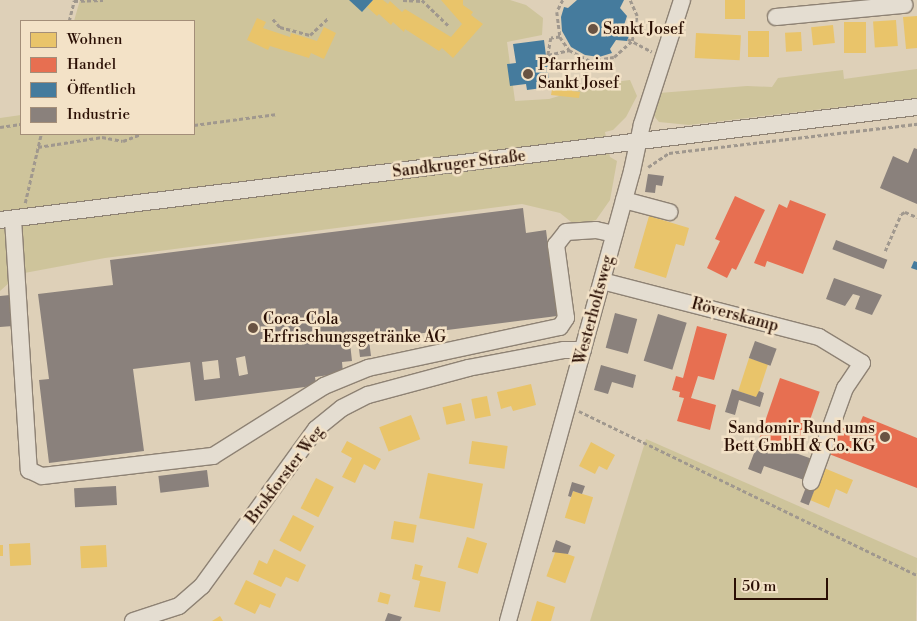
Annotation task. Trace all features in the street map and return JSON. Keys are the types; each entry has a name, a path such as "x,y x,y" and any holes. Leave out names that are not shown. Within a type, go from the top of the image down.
{"street":[{"name":"Westerholtsweg","path":"508,621 639,141 663,57 682,0"},
{"path":"776,17 838,6 904,5"},
{"name":"Sandkruger Straße","path":"12,219 917,107"},
{"path":"624,200 669,212"},
{"path":"12,219 29,470 42,476 213,456 324,386 368,368 560,327 566,318 556,245 566,232 596,230 615,234"},
{"name":"Röverskamp","path":"602,281 819,337 862,363 845,388 811,482"},
{"name":"Brokforster Weg","path":"133,621 179,606 202,586 316,429 342,408 368,395 468,368 564,350 583,350"}],"path":[{"path":"69,20 74,1 103,0"},
{"path":"403,0 422,0 449,26"},
{"path":"562,0 557,12 560,37 569,50 587,59 603,61 614,57 632,40 636,16 630,0"},
{"path":"273,19 280,27 310,35 328,18"},
{"path":"560,37 551,38 548,55 569,50"},
{"path":"628,38 663,57"},
{"path":"586,73 587,59"},
{"path":"195,125 277,114"},
{"path":"0,127 20,124"},
{"path":"632,171 642,171 669,154 917,124"},
{"path":"12,219 38,148 41,135"},
{"path":"38,148 102,138 123,141 139,135"},
{"path":"885,251 900,214 905,212 917,218"},
{"path":"568,406 917,575"}],"shaded area":[{"path":"80,0 510,0 526,5 543,18 542,35 507,42 515,101 549,99 599,84 630,80 637,96 626,117 613,130 605,132 610,157 617,161 610,200 596,220 575,225 560,213 522,204 105,258 19,274 0,291 0,118 20,115 20,135 195,135 195,20 74,20"},
{"path":"917,69 917,98 689,125 659,122 654,116 659,93 747,86 772,87 778,78 843,70 844,79"},
{"path":"646,439 917,558 916,621 590,621"}],"building: Wohnen":[{"path":"373,0 383,0 388,4 390,1 402,12 405,9 451,37 462,24 441,0 463,0 463,5 473,12 471,15 483,24 453,58 442,48 439,51 405,29 404,32 393,22 391,25 379,14 377,16 367,7"},
{"path":"725,0 745,0 745,19 725,19"},
{"path":"917,16 917,48 906,49 903,17"},
{"path":"257,18 266,22 263,28 290,37 291,33 317,41 324,27 336,33 324,59 311,53 309,58 270,46 268,50 247,40"},
{"path":"896,20 898,46 875,48 873,22"},
{"path":"844,22 866,22 866,53 844,53"},
{"path":"833,25 835,43 813,45 811,27"},
{"path":"748,31 769,31 769,57 748,57"},
{"path":"801,32 802,51 786,52 785,33"},
{"path":"696,33 741,35 740,60 695,58"},
{"path":"553,84 573,86 572,91 580,92 579,98 551,95"},
{"path":"649,216 689,228 684,246 676,244 666,278 634,268"},
{"path":"749,358 768,364 757,397 738,391"},
{"path":"531,384 536,405 513,411 511,406 501,409 497,392"},
{"path":"487,396 491,416 475,419 471,399"},
{"path":"461,403 465,421 447,425 442,407"},
{"path":"411,415 420,439 389,451 379,427"},
{"path":"347,441 381,459 375,470 364,464 355,483 342,477 352,458 341,452"},
{"path":"472,441 508,446 504,469 469,464"},
{"path":"591,442 615,455 607,470 599,466 595,474 579,466"},
{"path":"824,468 853,480 847,494 836,489 829,508 810,500"},
{"path":"428,473 483,484 474,529 419,518"},
{"path":"316,478 334,487 318,517 301,508"},
{"path":"573,491 593,497 585,524 565,518"},
{"path":"293,515 314,526 301,552 279,541"},
{"path":"394,521 417,525 414,543 391,539"},
{"path":"467,537 487,543 478,574 458,568"},
{"path":"30,543 31,565 10,566 9,544"},
{"path":"0,545 3,545 3,556 0,556"},
{"path":"106,545 107,567 81,568 80,546"},
{"path":"274,549 306,565 298,582 286,577 281,587 253,574 259,560 267,564"},
{"path":"556,550 575,557 565,583 546,576"},
{"path":"415,564 423,566 420,576 446,582 440,612 414,607 420,581 412,579"},
{"path":"246,580 276,594 270,608 260,604 255,614 234,604"},
{"path":"380,592 391,595 388,605 377,602"},
{"path":"537,601 555,607 551,621 531,621"},
{"path":"220,616 223,621 212,621"}],"building: Handel":[{"path":"735,196 765,210 736,270 732,268 727,278 707,268 720,241 715,239"},
{"path":"790,200 826,214 803,274 767,261 765,267 754,263 779,204 787,208"},
{"path":"697,326 727,334 714,380 698,376 691,398 716,405 710,430 677,421 684,398 679,397 680,392 672,390 676,376 683,378"},
{"path":"780,378 820,392 799,453 759,439"},
{"path":"863,416 917,438 917,488 829,454 840,426 856,432"}],"building: Öffentlich":[{"path":"349,0 373,0 362,12"},
{"name":"Sankt Josef","path":"577,0 624,0 620,8 627,16 623,28 629,36 627,41 616,40 610,49 612,53 599,57 585,55 571,47 562,31 561,17 564,7 568,8"},
{"name":"Pfarrheim Sankt Josef","path":"544,40 550,87 527,90 526,84 510,86 507,64 516,63 513,44"},
{"path":"914,261 917,262 917,270 911,268"}],"building: Industrie":[{"path":"914,148 917,149 917,204 880,188 893,156 908,163"},
{"path":"648,174 664,176 662,186 656,185 655,193 645,192"},
{"name":"Coca-Cola Erfrischungsgetränke AG","path":"523,208 526,233 546,230 557,316 369,340 371,356 360,357 358,341 350,343 352,361 342,362 343,373 315,377 316,384 195,401 190,362 133,369 144,451 49,463 39,380 49,379 38,294 113,285 110,260","holes":["245,356 248,374 239,376 236,358","218,360 220,378 204,380 202,362"]},
{"path":"836,240 887,260 884,269 832,249"},
{"path":"834,278 882,295 872,315 855,309 860,296 853,294 845,306 826,299"},
{"path":"10,295 13,326 0,327 0,296"},
{"path":"615,313 637,319 628,354 606,348"},
{"path":"658,314 687,323 672,370 644,361"},
{"path":"755,341 777,349 770,366 749,358"},
{"path":"601,365 636,375 633,388 612,382 608,394 594,390"},
{"path":"732,389 756,397 759,391 764,393 760,407 739,400 735,415 725,412"},
{"path":"759,440 815,460 807,481 764,466 761,474 748,469"},
{"path":"207,470 209,487 160,493 158,476"},
{"path":"572,482 585,486 582,494 573,491 571,497 568,496"},
{"path":"116,486 117,505 75,507 74,488"},
{"path":"806,487 814,490 809,505 800,502"},
{"path":"556,540 571,546 568,554 552,552"},
{"path":"388,613 402,617 400,621 385,621"}],"place":[{"name":"Sankt Josef","path":"593,29"},
{"name":"Pfarrheim Sankt Josef","path":"528,74"},
{"name":"Coca-Cola Erfrischungsgetränke AG","path":"253,328"},
{"name":"Sandomir Rund ums Bett GmbH & Co. KG","path":"885,437"}]}
